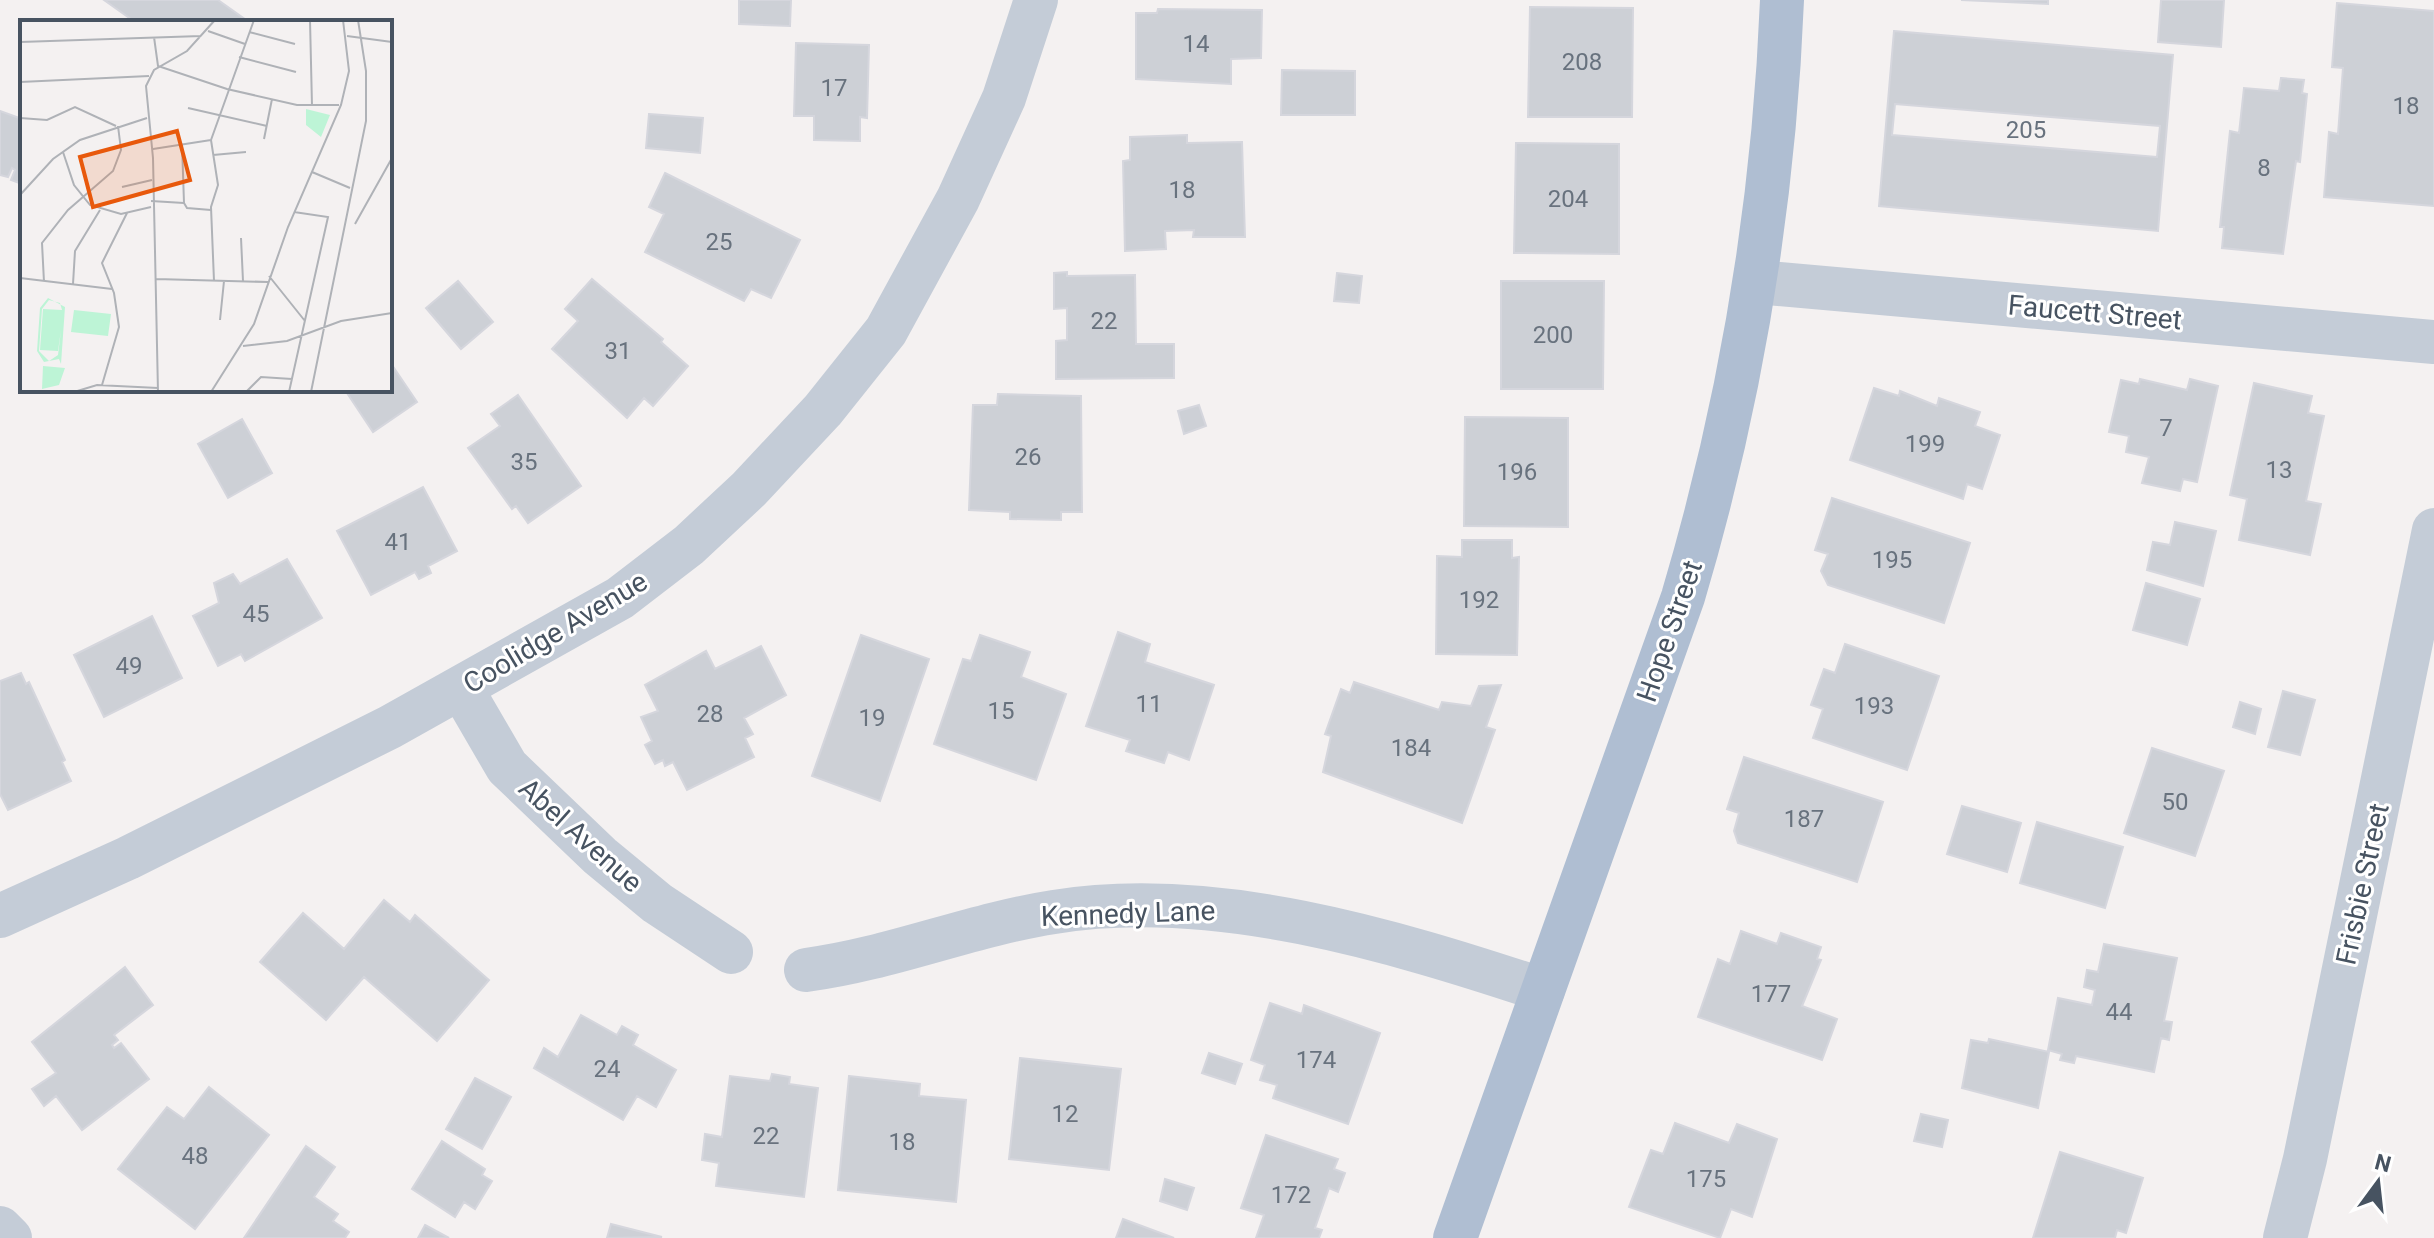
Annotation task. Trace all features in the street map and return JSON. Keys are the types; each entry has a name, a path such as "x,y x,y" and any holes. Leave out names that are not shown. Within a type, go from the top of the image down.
{"main road":[{"name":"Hope Street","path":"1455,1238 1683,597 1713,497 1756,282 1772,155 1782,0"}],"street":[{"name":"Coolidge Avenue","path":"0,916 128,858 461,688 620,598 678,554 749,489 823,410 886,331 958,199 1004,98 1036,0"},
{"name":"Faucett Street","path":"1756,282 2434,342"},
{"name":"Frisbie Street","path":"2285,1238 2305,1159 2434,530"},
{"name":"Abel Avenue","path":"461,688 507,767 611,866 657,903 731,952"},
{"name":"Kennedy Lane","path":"806,970 842,966 989,925 1057,911 1178,906 1227,908 1278,918 1464,964 1543,990"},
{"path":"0,1228 10,1238"}],"building":[{"path":"104,0 218,0 246,20 132,20"},
{"path":"739,0 791,0 790,26 739,24"},
{"path":"1961,0 2048,0 2048,4"},
{"path":"2161,0 2224,0 2221,47 2158,42"},
{"path":"2337,3 2434,11 2434,206 2324,197 2329,132 2338,134 2343,68 2332,67"},
{"path":"1530,7 1633,8 1632,117 1528,117"},
{"path":"1158,9 1262,10 1261,58 1231,59 1231,84 1136,79 1136,13 1157,13"},
{"path":"1894,31 2173,55 2158,231 1879,206","holes":["1895,104 2160,126 2157,157 1892,135"]},
{"path":"796,43 869,45 867,118 860,117 860,141 814,140 814,116 794,116"},
{"path":"1282,70 1355,71 1355,115 1281,115"},
{"path":"2281,78 2304,80 2302,93 2307,94 2300,162 2296,161 2283,254 2222,248 2224,227 2220,227 2230,131 2239,133 2244,88 2279,91"},
{"path":"0,111 20,118 20,183 11,180 15,170 12,168 8,177 0,175"},
{"path":"649,114 703,118 700,153 646,148"},
{"path":"1187,135 1187,143 1242,142 1245,237 1193,237 1194,230 1165,231 1166,249 1125,251 1123,161 1130,160 1130,137"},
{"path":"1516,143 1619,144 1619,254 1514,253"},
{"path":"665,173 800,240 771,298 751,289 744,301 645,252 664,214 649,207"},
{"path":"1067,272 1067,276 1135,275 1136,344 1174,344 1174,378 1056,379 1056,341 1067,340 1067,308 1054,309 1054,273"},
{"path":"1337,273 1362,276 1359,303 1334,301"},
{"path":"592,279 663,339 661,342 688,366 653,406 644,398 627,418 552,349 578,321 565,309"},
{"path":"458,281 493,322 461,349 426,308"},
{"path":"1501,281 1604,281 1603,389 1501,389"},
{"path":"392,365 417,402 373,432 346,392 392,392"},
{"path":"2140,379 2187,390 2190,379 2218,386 2197,482 2183,479 2180,491 2142,483 2149,457 2126,452 2129,436 2109,432 2121,380 2139,384"},
{"path":"2254,383 2312,396 2308,413 2324,416 2306,501 2321,504 2310,555 2239,540 2247,499 2230,495"},
{"path":"1874,388 1899,396 1900,391 1937,406 1939,398 1980,412 1975,426 2000,435 1982,489 1967,484 1963,499 1850,460"},
{"path":"998,394 1081,396 1082,512 1061,512 1061,520 1010,519 1010,512 969,510 973,405 997,405"},
{"path":"518,395 581,486 528,523 516,506 512,509 468,448 500,426 491,414"},
{"path":"1199,405 1206,426 1184,434 1178,411"},
{"path":"1465,417 1568,418 1568,527 1464,526"},
{"path":"242,419 272,473 228,498 198,444"},
{"path":"423,487 457,551 428,566 431,573 419,579 415,572 371,595 337,531"},
{"path":"1832,498 1970,543 1944,623 1828,585 1821,571 1828,554 1815,550"},
{"path":"2175,522 2216,531 2203,586 2147,570 2153,542 2170,545"},
{"path":"1462,540 1512,540 1512,558 1519,557 1517,655 1436,654 1437,556 1462,557"},
{"path":"287,559 322,618 245,661 241,654 218,666 193,616 219,603 214,583 233,574 240,584"},
{"path":"2146,583 2200,599 2187,645 2133,630"},
{"path":"152,616 182,678 104,717 74,655"},
{"path":"1118,632 1150,644 1145,662 1214,685 1189,760 1168,752 1164,763 1126,751 1130,740 1086,726"},
{"path":"861,635 929,659 880,801 812,776"},
{"path":"980,635 1030,652 1021,677 1066,694 1036,780 934,744 963,659 971,661"},
{"path":"1845,644 1939,676 1907,770 1813,738 1823,709 1811,705 1824,669 1835,673"},
{"path":"761,646 786,695 744,718 753,734 745,738 754,757 687,790 673,762 665,766 663,760 655,764 645,745 652,741 641,717 658,711 645,685 706,651 715,669"},
{"path":"21,673 26,684 29,682 65,760 62,762 71,781 8,810 0,794 0,681"},
{"path":"1354,682 1439,710 1442,702 1471,706 1479,686 1501,685 1486,727 1495,730 1462,823 1323,772 1331,736 1325,734 1341,689 1350,693"},
{"path":"2283,691 2315,700 2300,755 2268,747"},
{"path":"2240,702 2261,709 2255,734 2233,727"},
{"path":"2152,748 2224,771 2195,856 2124,833"},
{"path":"1744,757 1883,802 1857,882 1738,843 1734,831 1739,813 1727,809"},
{"path":"1962,806 2021,823 2007,872 1947,854"},
{"path":"2037,822 2123,847 2105,908 2020,883"},
{"path":"384,900 410,922 415,915 489,980 437,1041 364,977 326,1020 260,962 303,913 344,949"},
{"path":"1741,931 1777,944 1781,933 1821,947 1817,959 1821,960 1802,1006 1837,1019 1822,1060 1698,1017 1718,959 1730,964"},
{"path":"2104,944 2177,958 2164,1021 2172,1022 2169,1040 2161,1038 2154,1072 2076,1056 2074,1063 2060,1060 2062,1054 2048,1050 2058,998 2092,1005 2095,990 2084,987 2087,970 2098,972"},
{"path":"125,967 153,1005 114,1035 118,1040 112,1045 114,1048 121,1043 149,1079 82,1130 56,1096 44,1106 32,1089 56,1073 32,1042"},
{"path":"1270,1003 1302,1014 1304,1005 1380,1033 1348,1124 1273,1098 1277,1085 1260,1080 1265,1065 1251,1060"},
{"path":"581,1015 617,1035 622,1026 638,1035 633,1045 676,1070 656,1107 637,1096 623,1120 534,1068 544,1048 558,1057"},
{"path":"1989,1039 2049,1052 2038,1108 1962,1088 1971,1040 1988,1043"},
{"path":"1209,1053 1242,1064 1235,1084 1202,1073"},
{"path":"1020,1058 1121,1069 1109,1170 1009,1159"},
{"path":"772,1074 790,1077 789,1084 818,1088 804,1197 716,1186 719,1163 702,1160 705,1134 722,1137 730,1076 770,1081"},
{"path":"849,1076 920,1084 919,1096 966,1100 956,1202 838,1190"},
{"path":"475,1078 511,1097 482,1149 446,1129"},
{"path":"209,1087 269,1135 195,1229 118,1169 167,1107 184,1119"},
{"path":"1921,1114 1948,1120 1942,1147 1914,1141"},
{"path":"1675,1123 1729,1143 1737,1124 1777,1139 1752,1217 1731,1209 1720,1238 1629,1207 1651,1150 1663,1154"},
{"path":"1266,1135 1338,1159 1334,1169 1345,1173 1338,1192 1329,1188 1315,1228 1322,1230 1319,1238 1256,1238 1264,1215 1241,1208"},
{"path":"442,1141 485,1169 482,1175 492,1181 475,1209 464,1202 455,1217 412,1189"},
{"path":"306,1146 335,1167 314,1197 338,1214 333,1221 349,1232 345,1238 244,1238"},
{"path":"2060,1152 2143,1178 2126,1233 2117,1230 2115,1238 2033,1238"},
{"path":"1165,1179 1194,1188 1187,1210 1160,1201"},
{"path":"1123,1219 1174,1238 1116,1238"},
{"path":"611,1224 662,1237 607,1238"},
{"path":"425,1225 449,1238 418,1238"}]}
